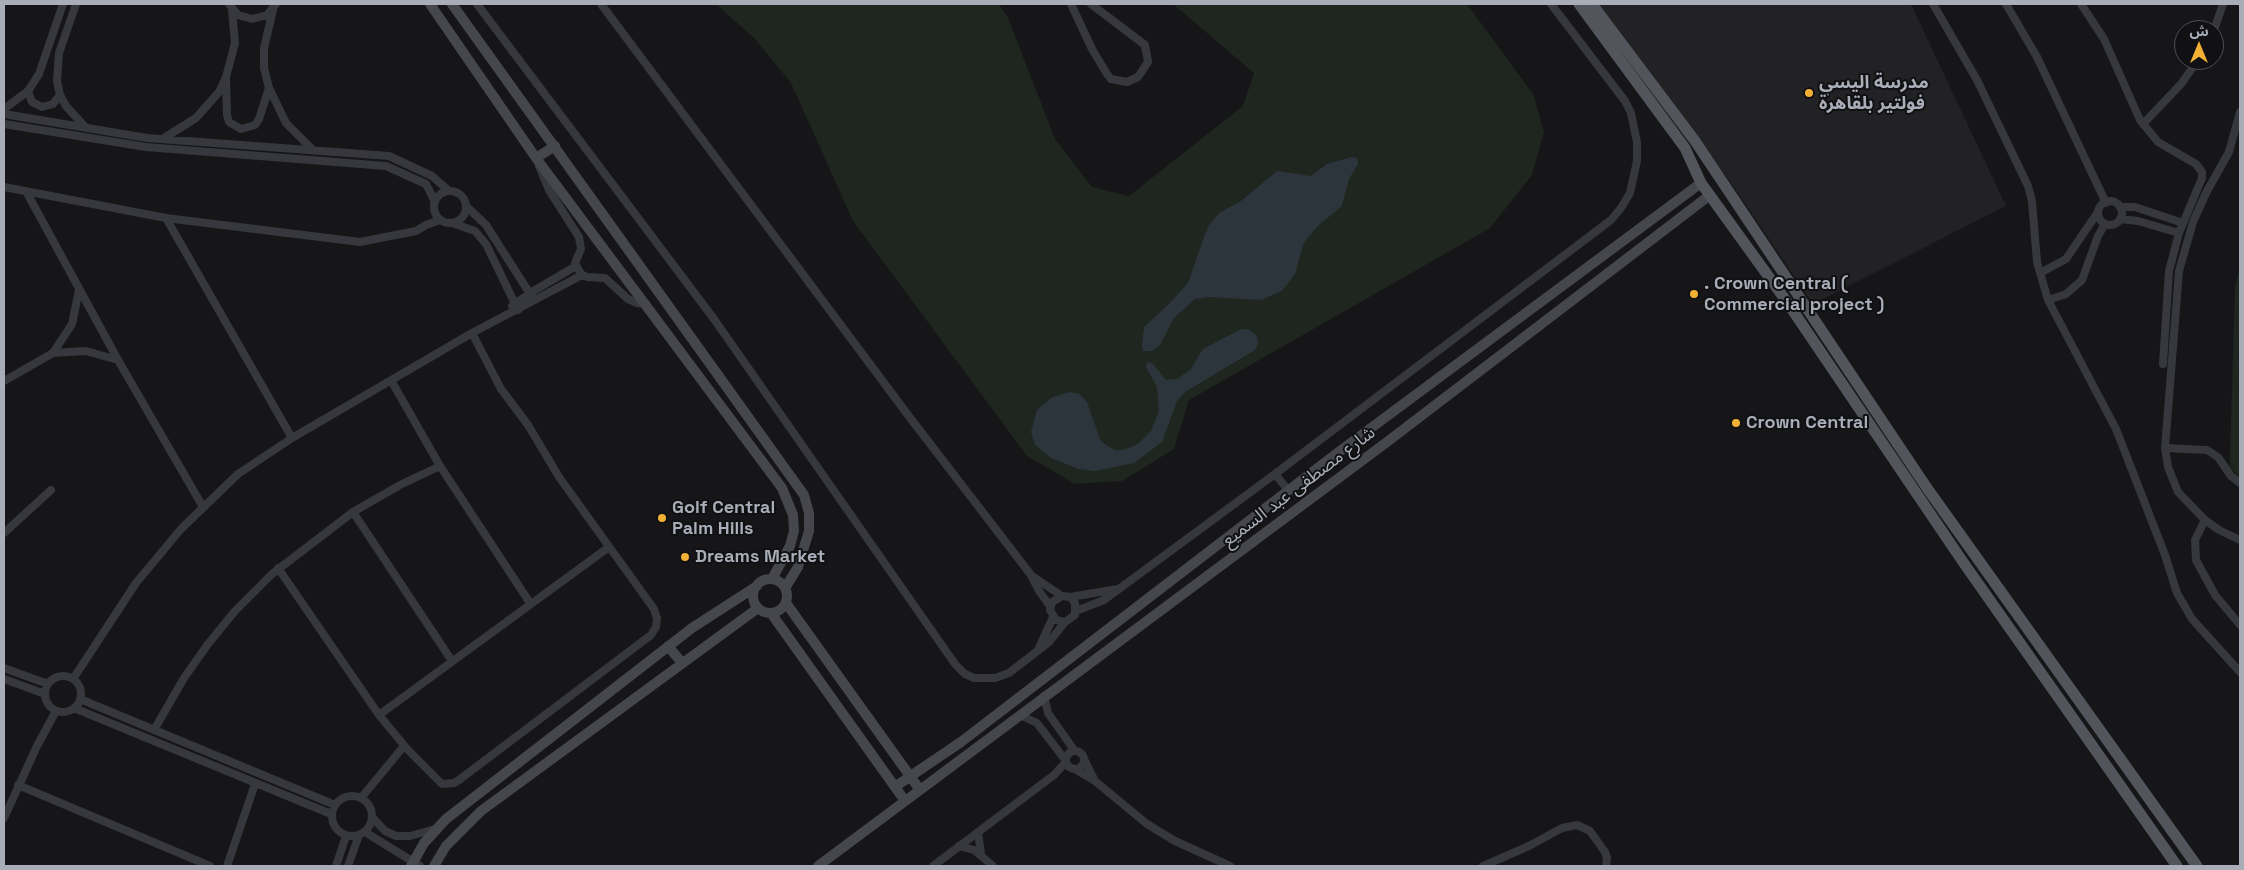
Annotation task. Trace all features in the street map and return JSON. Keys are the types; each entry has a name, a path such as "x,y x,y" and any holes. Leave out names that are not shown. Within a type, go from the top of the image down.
{"main road":[{"path":"1579,4 1685,148 1701,183 1787,302 1968,570 2177,866"},
{"path":"1592,4 1695,141 1927,488 2197,866"}],"street":[{"path":"4,109 28,91 43,65 63,4"},
{"path":"76,4 56,67 60,95 73,115 88,129"},
{"path":"430,4 536,158 681,351 789,500 794,531 790,546 772,579"},
{"path":"452,4 695,340 804,495 809,513 809,531 798,566 785,588 786,602 920,790"},
{"path":"477,4 714,319 955,664 965,674 974,678 995,678 1009,673 1056,636 1065,622 1073,618 1076,611 1075,603 1031,575"},
{"path":"601,4 911,419 1031,575 1039,592 1050,606 1053,617 1040,648"},
{"path":"1071,4 1092,49 1111,79 1126,82 1138,77 1148,62 1145,45 1091,4"},
{"path":"1076,611 1095,605 1120,588 1275,474 1611,220 1630,193 1637,161 1637,142 1631,113 1625,101 1551,4"},
{"path":"1933,4 1977,80 2028,186 2032,201 2035,251 2048,300 2116,429 2165,555 2177,593 2192,619 2240,672"},
{"path":"2006,4 2037,57 2106,203"},
{"path":"2081,4 2104,39 2132,106 2143,124 2165,147 2196,164 2202,172 2202,178 2179,234 2168,285 2163,364"},
{"path":"2217,20 2223,4"},
{"path":"231,7 245,18 252,19 260,18 274,7"},
{"path":"231,7 234,43 226,77 227,115 229,122 241,129 255,125 259,119 269,88"},
{"path":"274,7 264,48 264,68 269,88 286,123 314,151"},
{"path":"2143,124 2181,84 2191,70"},
{"path":"163,139 196,118 209,106 226,77"},
{"path":"28,91 32,102 42,107 53,104 60,95"},
{"path":"2240,112 2229,152 2206,193 2193,222 2179,271 2165,448 2168,467 2178,492 2205,520 2219,530 2240,540"},
{"path":"4,114 88,129 163,139 389,156 432,176 448,190 463,197 466,206 486,225 534,300"},
{"path":"37,130 40,120"},
{"path":"4,124 146,147 386,166 426,184 435,202 435,212 440,220"},
{"path":"536,158 555,146"},
{"path":"536,158 549,190 579,237 580,249 575,262 582,275"},
{"name":"شارع مصطفى عبد السميع","path":"896,786 969,736 1288,490 1701,183"},
{"path":"4,187 27,193 166,218 360,242 416,231 426,224 440,220 475,231 486,244 516,306"},
{"path":"435,202 448,190"},
{"path":"27,193 118,360 203,507"},
{"name":"شارع مصطفى عبد السميع","path":"818,866 1387,442 1710,195"},
{"path":"2040,273 2066,259 2106,203 2113,202 2120,207 2135,207 2183,223"},
{"path":"452,223 461,218 466,206"},
{"path":"2098,212 2100,219 2105,224 2115,224 2120,219 2120,207"},
{"path":"166,218 292,438"},
{"path":"2120,219 2134,220 2179,234"},
{"path":"2048,300 2066,294 2082,280 2098,236 2105,224"},
{"path":"2086,229 2093,230 2098,236"},
{"path":"73,679 136,583 203,507 238,474 292,438 392,382 508,312 530,292 576,266"},
{"path":"516,306 534,300 582,275 604,278 628,299 646,304"},
{"path":"53,353 72,324 79,290"},
{"path":"278,568 379,715 404,746 436,780 448,785 454,784 652,635 656,627 657,618 654,609 560,477 531,430 502,389 472,333"},
{"path":"681,351 695,340"},
{"path":"4,381 53,353 86,351 118,360"},
{"path":"392,382 440,466 530,603"},
{"path":"1377,425 1377,436 1387,442"},
{"path":"2165,448 2207,450 2218,457 2231,476 2240,483"},
{"path":"1336,454 1348,456 1352,468"},
{"path":"154,730 184,678 208,644 240,606 278,568 353,512 400,485 440,466"},
{"path":"1275,474 1288,490"},
{"path":"4,532 51,490"},
{"path":"353,512 452,661"},
{"path":"2205,520 2195,540 2196,560 2215,595 2240,625"},
{"path":"379,715 609,547"},
{"path":"435,829 415,865 362,833 346,836 334,827 331,814 335,805 346,797 360,798 368,804 372,817 385,830 396,836 410,836 435,829 668,646 765,580 772,579 779,582 785,588"},
{"path":"757,586 753,594 758,608 771,613 896,786 905,802"},
{"path":"1050,606 1054,599 1120,588"},
{"path":"771,613 780,610 786,602"},
{"path":"434,866 446,846 481,811 758,608"},
{"path":"1053,617 1065,622"},
{"path":"668,646 682,663"},
{"path":"4,668 48,684"},
{"path":"4,678 45,694"},
{"path":"57,678 73,679 80,688 80,699 74,708 65,712 56,711 50,706 45,694 48,684 57,678"},
{"path":"1044,696 1048,713 1074,750 1082,753 1094,781"},
{"path":"80,699 335,805"},
{"path":"74,708 331,814"},
{"path":"4,818 18,785 56,711"},
{"path":"1020,715 1036,723 1074,769 1094,781 1120,804 1154,828 1190,849 1230,866"},
{"path":"360,798 404,746"},
{"path":"933,866 1054,775 1066,761 1068,754 1074,750"},
{"path":"1054,775 1081,767 1085,761"},
{"path":"227,866 255,784"},
{"path":"18,785 210,866"},
{"path":"348,866 362,833 370,825 372,817"},
{"path":"1483,866 1529,846 1562,828 1577,824 1590,831 1605,852 1607,858 1606,866"},
{"path":"978,832 981,854"},
{"path":"336,866 346,836"},
{"path":"959,846 981,854 993,866"}],"shaded area":[{"path":"716,4 999,4 1008,18 1055,139 1092,187 1129,196 1243,106 1254,73 1173,4 1467,4 1533,94 1544,132 1532,175 1490,228 1189,400 1174,449 1122,481 1075,484 1027,456 853,221 791,83 755,39"},
{"name":"مدرسة اليسي فولتير بلقاهرة","path":"1599,4 1911,4 2006,206 1813,304 1731,183"},
{"path":"1352,157 1357,158 1358,164 1349,179 1342,206 1308,237 1303,245 1295,274 1282,291 1261,300 1209,297 1195,299 1174,318 1160,345 1152,351 1143,351 1144,327 1188,283 1209,225 1219,213 1241,201 1277,171 1311,176 1327,164"},
{"path":"2240,266 2240,478 2230,467 2230,454 2235,287"},
{"path":"1241,329 1250,330 1257,336 1258,344 1255,350 1185,392 1177,401 1162,442 1134,463 1095,471 1079,469 1051,458 1035,445 1031,432 1037,410 1051,398 1069,392 1079,394 1087,402 1100,439 1104,444 1115,450 1123,450 1138,444 1151,431 1159,411 1157,387 1146,367 1147,362 1152,363 1166,380 1177,379 1190,370 1203,349"}],"place":[{"name":"مدرسة اليسي فولتير بلقاهرة","path":"1809,93"},
{"name":". Crown Central ( Commercial project )","path":"1694,294"},
{"name":"Crown Central","path":"1736,423"},
{"name":"Golf Central Palm Hills","path":"662,518"},
{"name":"Dreams Market","path":"685,557"}]}
